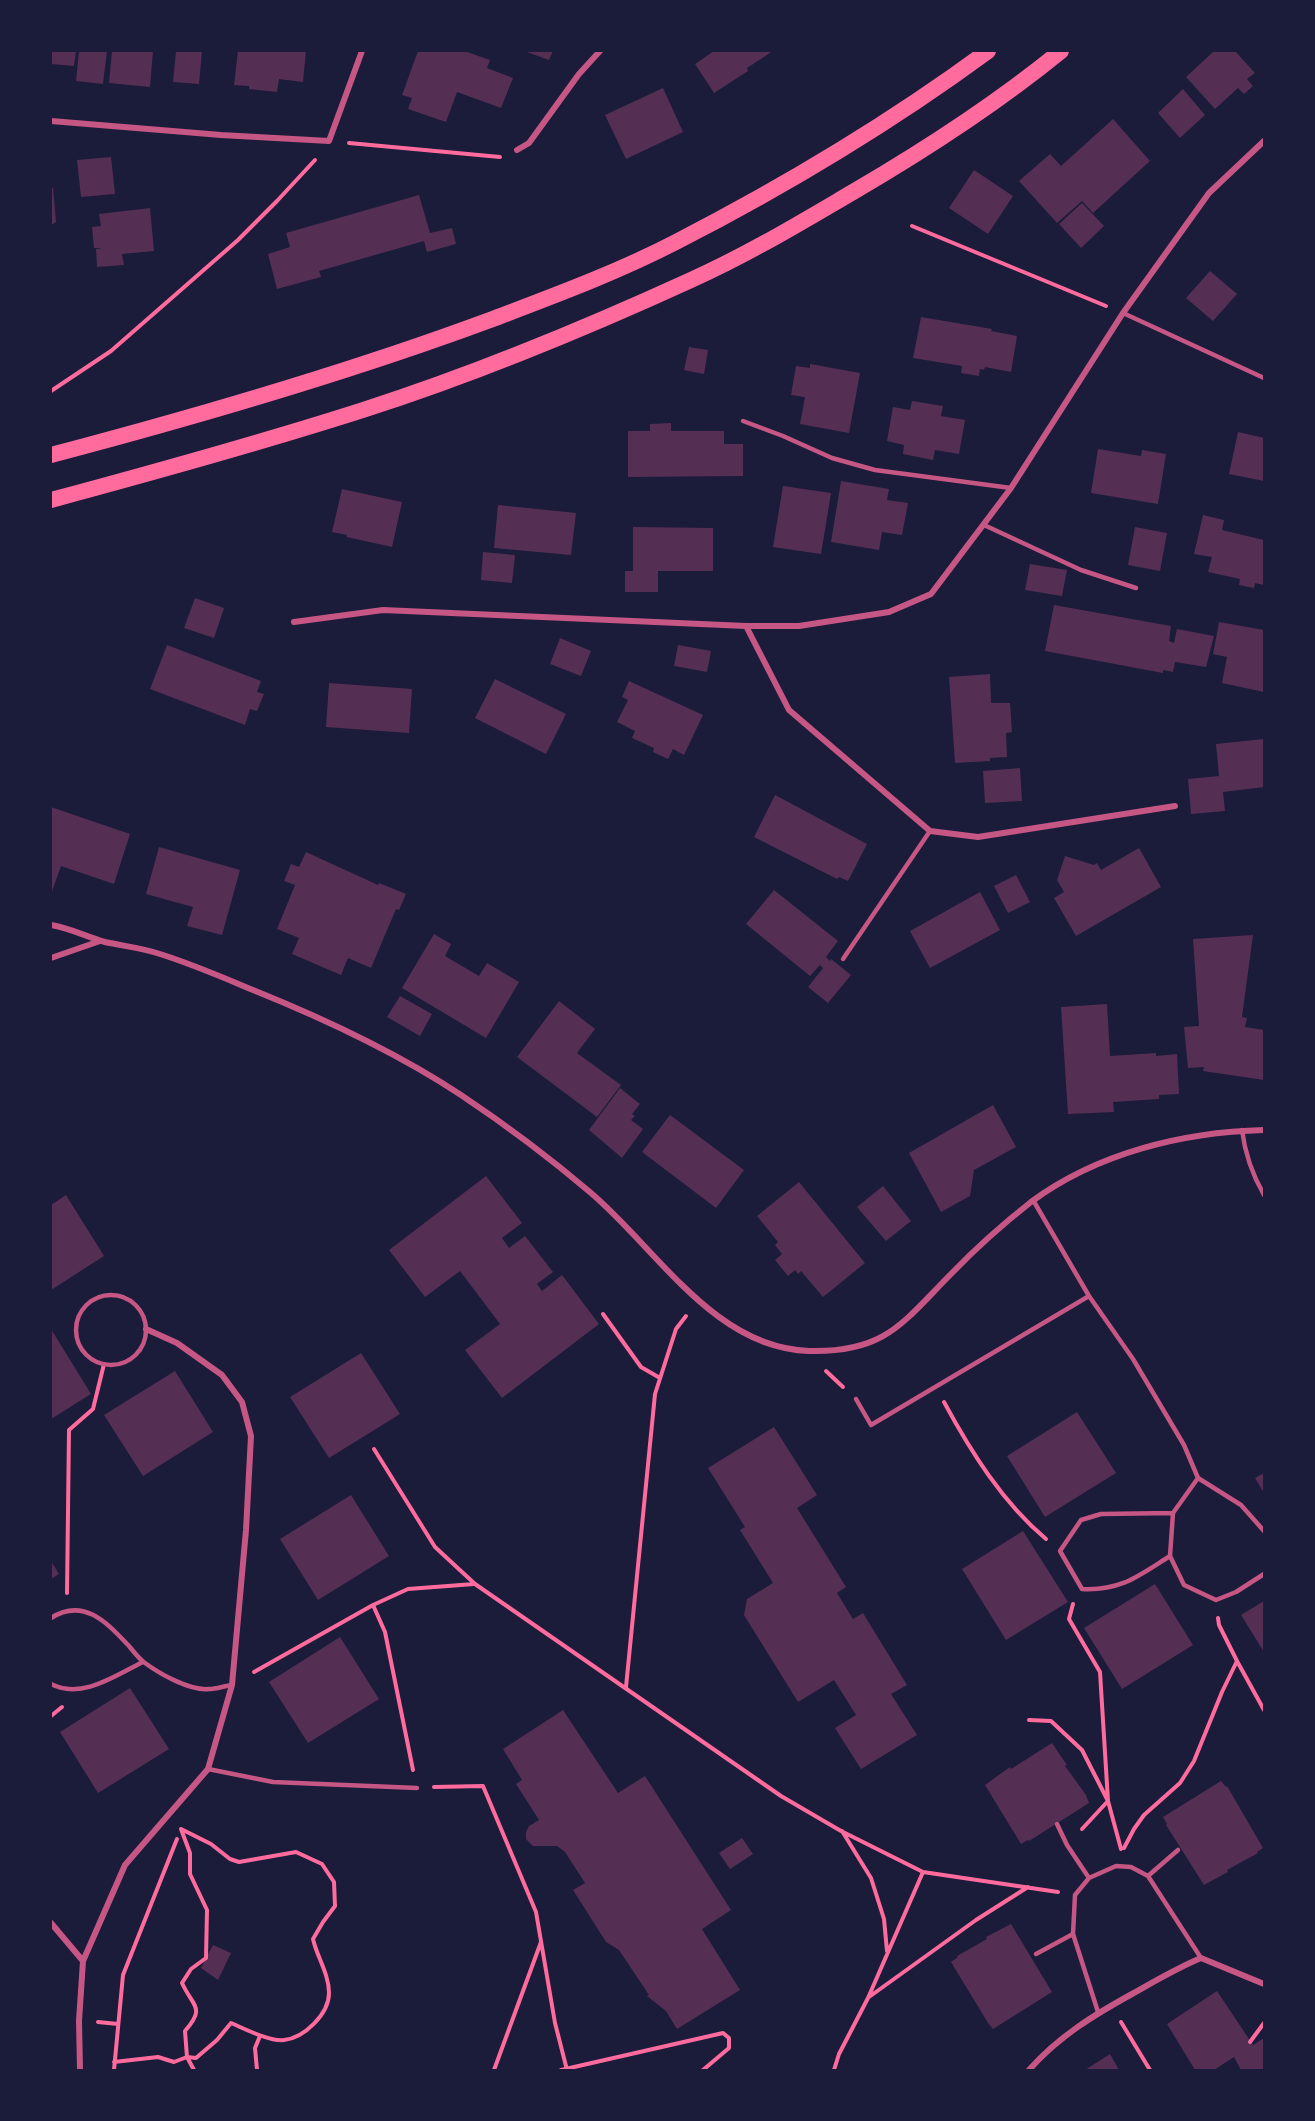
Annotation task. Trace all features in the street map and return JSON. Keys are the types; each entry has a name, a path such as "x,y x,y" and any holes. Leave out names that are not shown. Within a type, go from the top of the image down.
{"highway":[{"path":"51,455 223,408 348,369 452,334 567,291 675,243 774,188 880,127 988,51"},
{"path":"51,500 235,449 364,410 468,374 693,279 800,223 904,162 1006,93 1062,51"}],"street":[{"path":"51,121 329,141 362,51"},
{"path":"517,150 529,143 579,74 600,51"},
{"path":"294,622 383,610 746,626 799,626 889,612 931,594 1011,488 1123,313 1209,193 1264,141"},
{"path":"746,626 789,710 930,831 978,837 1175,806"},
{"path":"51,925 64,927 100,940 159,953 309,1013 376,1045 441,1083 534,1147 594,1195 698,1299 728,1324 748,1336 803,1351 851,1348 870,1343 891,1332 914,1314 991,1234 1033,1200 1097,1164 1144,1147 1189,1137 1242,1130 1264,1130"},
{"path":"51,958 100,940"},
{"path":"80,2070 79,2021 82,1961 125,1865 208,1769 232,1685 246,1530 251,1436 242,1402 222,1375 177,1343 146,1329"},
{"path":"51,1923 82,1961"},
{"path":"1029,2070 1046,2051 1098,2012 1177,1968 1201,1958 1264,1984"}],"lane":[{"path":"1123,313 1264,378"},
{"path":"743,421 832,458 875,470 1011,488"},
{"path":"984,525 1081,570 1137,588"},
{"path":"843,958 930,831"},
{"path":"1242,1130 1251,1171 1264,1195"},
{"path":"1033,1200 1089,1296 1133,1359 1173,1426 1198,1478 1241,1505 1264,1531"},
{"path":"106,1295 123,1298 138,1307 144,1317 146,1329 145,1340 134,1357 114,1365 104,1364 93,1359 84,1351 78,1341 76,1329 85,1307 94,1299 106,1295"},
{"path":"856,1399 871,1425 935,1385 1089,1296"},
{"path":"1198,1478 1173,1513 1170,1556 1184,1585 1216,1600 1236,1592 1264,1574"},
{"path":"1170,1556 1124,1584 1100,1590 1082,1589 1060,1551 1082,1520 1101,1514 1173,1513"},
{"path":"51,1618 66,1610 81,1610 94,1615 116,1633 143,1662 181,1684 207,1690 232,1685"},
{"path":"51,1684 70,1690 80,1690 143,1662"},
{"path":"208,1769 273,1782 417,1788"},
{"path":"1057,1824 1067,1845 1089,1878"},
{"path":"1148,1876 1179,1850"},
{"path":"1098,2012 1073,1934 1075,1895 1089,1878 1116,1866 1131,1867 1148,1876 1201,1958"},
{"path":"1036,1954 1073,1934"}],"path":[{"path":"51,391 111,351 238,240 302,175 329,141"},
{"path":"347,143 487,157 504,157 517,150"},
{"path":"912,226 1123,313"},
{"path":"626,1688 655,1394 676,1329 698,1299"},
{"path":"603,1314 641,1367 660,1378"},
{"path":"803,1351 856,1399"},
{"path":"66,1610 69,1430 93,1409 104,1364"},
{"path":"935,1385 968,1447 1026,1522 1060,1551"},
{"path":"374,1449 435,1547 475,1584 781,1796 841,1831 923,1872 1075,1895"},
{"path":"232,1685 374,1605 408,1589 475,1584"},
{"path":"1067,1845 1108,1801 1100,1671 1070,1619 1072,1606 1082,1589"},
{"path":"1216,1600 1219,1625 1264,1710"},
{"path":"374,1605 385,1632 417,1788 483,1786 536,1912 555,2024 567,2069"},
{"path":"1029,1720 1051,1721 1082,1749 1108,1801 1122,1852 1144,1815 1180,1783 1189,1768 1237,1661"},
{"path":"114,2070 123,1975 157,1886 186,1819"},
{"path":"114,2062 158,2057 174,2062 187,2057 196,2058 231,2023 260,2036 284,2040 308,2030 322,2014 330,1993 325,1971 313,1939 322,1922 335,1906 334,1882 322,1864 296,1852 239,1862 230,1859 211,1844 181,1829"},
{"path":"181,1829 190,1853 190,1874 207,1910 206,1958 191,1969 182,1983 197,2008 196,2018 186,2031 187,2057 194,2070"},
{"path":"841,1831 871,1878 884,1919 887,1953"},
{"path":"834,2070 839,2054 868,1998 923,1872"},
{"path":"868,1998 976,1920 1029,1887"},
{"path":"494,2070 541,1941"},
{"path":"1111,2006 1150,2070"},
{"path":"1250,2042 1264,2023"},
{"path":"561,2070 723,2032 729,2038 729,2048 703,2070"},
{"path":"257,2070 255,2048 260,2036"}],"building":[{"path":"51,51 76,51 74,66 51,64"},
{"path":"79,51 107,51 103,84 76,81"},
{"path":"112,51 153,51 150,87 109,83"},
{"path":"176,51 202,51 199,84 173,82"},
{"path":"238,51 306,51 303,82 279,79 277,92 234,85"},
{"path":"418,51 464,51 490,60 487,68 513,78 501,108 457,92 446,122 408,109 412,98 402,95"},
{"path":"524,51 553,51 549,60"},
{"path":"714,51 773,51 714,93 695,64"},
{"path":"1214,51 1235,51 1255,73 1247,79 1253,86 1244,94 1238,88 1215,109 1186,77"},
{"path":"663,88 683,132 626,159 605,115"},
{"path":"1183,89 1205,115 1180,138 1158,113"},
{"path":"1113,119 1150,161 1093,213 1082,201 1057,223 1019,181 1050,154 1061,166"},
{"path":"111,157 115,194 81,197 77,160"},
{"path":"974,170 1013,196 988,234 949,208"},
{"path":"51,188 53,188 56,222 51,225"},
{"path":"419,195 430,233 452,228 456,244 427,252 424,241 319,271 321,277 277,289 268,254 290,247 286,233"},
{"path":"1082,203 1104,226 1081,248 1059,224"},
{"path":"150,208 154,251 122,254 124,265 97,267 96,249 103,248 94,248 92,227 101,226 99,214"},
{"path":"1210,271 1237,294 1213,321 1186,298"},
{"path":"921,317 992,329 991,331 1017,336 1011,372 985,367 984,370 980,369 979,376 961,373 962,366 913,358"},
{"path":"689,347 708,350 704,374 684,370"},
{"path":"810,364 860,373 849,433 800,424 805,397 791,395 796,366 810,368"},
{"path":"912,401 943,406 941,416 965,420 959,454 935,450 933,460 903,454 904,445 887,441 893,407 910,410"},
{"path":"671,423 671,431 724,431 724,444 743,444 743,476 628,477 628,431 650,431 650,424"},
{"path":"1238,432 1264,438 1264,481 1229,474"},
{"path":"1098,449 1141,456 1142,450 1166,454 1158,504 1091,493"},
{"path":"841,481 889,489 887,500 908,503 902,535 882,532 879,550 831,542"},
{"path":"783,486 831,493 821,554 773,547"},
{"path":"342,489 402,502 392,547 332,532"},
{"path":"498,505 576,513 571,555 494,548"},
{"path":"1203,515 1224,520 1222,530 1264,540 1264,585 1255,583 1254,588 1239,585 1240,579 1208,572 1212,557 1194,554"},
{"path":"633,527 713,528 713,571 658,571 658,592 625,592 625,571 633,571"},
{"path":"1135,527 1167,533 1160,571 1128,565"},
{"path":"483,552 515,555 512,583 481,580"},
{"path":"1030,564 1067,570 1062,596 1025,590"},
{"path":"195,598 224,608 214,638 184,628"},
{"path":"1054,605 1171,626 1169,641 1174,643 1177,629 1214,636 1206,667 1175,662 1173,672 1163,670 1163,673 1045,651"},
{"path":"1219,622 1264,630 1264,692 1222,683 1227,657 1213,654"},
{"path":"560,638 591,651 581,676 550,664"},
{"path":"167,645 261,681 257,692 264,694 257,711 250,709 245,725 150,689"},
{"path":"678,645 711,651 707,672 674,666"},
{"path":"990,674 991,703 1010,703 1012,732 1006,733 1007,757 990,758 990,761 955,763 949,677"},
{"path":"495,679 566,714 546,754 475,718"},
{"path":"629,681 703,715 684,755 673,749 668,759 653,752 654,748 632,738 635,731 617,722 628,700 622,697"},
{"path":"329,683 412,689 409,733 326,727"},
{"path":"1264,739 1264,787 1223,792 1225,811 1191,814 1188,779 1219,776 1216,744"},
{"path":"1020,768 1022,801 985,803 983,771"},
{"path":"775,795 867,844 848,881 839,877 837,879 754,837"},
{"path":"51,807 130,834 114,884 61,866 51,894"},
{"path":"159,847 240,870 222,935 187,926 193,907 146,894"},
{"path":"1139,848 1161,887 1076,936 1054,898 1064,892 1057,880 1065,856 1094,865 1097,863 1101,870"},
{"path":"306,852 378,885 379,883 406,894 399,910 396,909 371,968 348,958 341,975 292,954 299,938 277,929 295,885 284,881 291,864 299,867"},
{"path":"1016,875 1030,902 1008,913 994,886"},
{"path":"774,890 838,941 826,957 851,975 828,1003 808,987 823,968 820,965 810,976 746,924"},
{"path":"980,892 1000,930 930,968 910,931"},
{"path":"434,934 451,944 445,956 479,976 487,963 519,982 486,1038 402,988"},
{"path":"1253,935 1242,1017 1247,1018 1245,1027 1264,1030 1264,1080 1203,1071 1204,1067 1188,1068 1184,1027 1199,1026 1193,939"},
{"path":"400,996 432,1014 420,1036 387,1017"},
{"path":"559,1001 595,1029 577,1053 621,1085 597,1117 517,1057"},
{"path":"1107,1004 1110,1056 1177,1054 1179,1094 1159,1095 1159,1099 1113,1102 1114,1112 1068,1114 1061,1007"},
{"path":"620,1088 640,1104 632,1114 635,1116 631,1120 643,1129 622,1158 589,1130"},
{"path":"993,1105 1016,1147 974,1170 970,1196 941,1212 909,1153"},
{"path":"670,1115 744,1170 716,1208 642,1152"},
{"path":"486,1176 522,1223 502,1238 509,1248 525,1236 553,1272 537,1284 542,1291 562,1275 599,1324 502,1398 465,1350 500,1324 460,1271 425,1297 389,1250"},
{"path":"799,1182 865,1263 823,1297 801,1271 798,1274 795,1270 788,1276 775,1260 782,1254 775,1245 778,1242 757,1216"},
{"path":"883,1186 911,1221 886,1241 857,1207"},
{"path":"66,1195 104,1256 51,1290 51,1205"},
{"path":"51,1329 91,1394 51,1419"},
{"path":"361,1353 400,1414 329,1458 290,1397"},
{"path":"175,1371 213,1432 143,1476 104,1415"},
{"path":"1077,1412 1116,1473 1045,1517 1007,1456"},
{"path":"774,1427 817,1495 797,1508 846,1587 837,1593 853,1619 863,1613 907,1685 891,1694 917,1735 861,1769 835,1728 856,1715 834,1680 798,1702 744,1615 747,1599 773,1583 740,1530 745,1527 708,1468"},
{"path":"1264,1473 1264,1493 1255,1478"},
{"path":"351,1495 389,1556 318,1600 280,1539"},
{"path":"1023,1531 1068,1602 1006,1640 962,1569"},
{"path":"51,1561 59,1574 51,1579"},
{"path":"1155,1584 1193,1645 1122,1689 1084,1628"},
{"path":"1264,1601 1264,1652 1241,1615"},
{"path":"340,1637 379,1699 308,1743 269,1682"},
{"path":"130,1688 169,1749 98,1793 60,1732"},
{"path":"563,1710 618,1793 645,1776 731,1910 702,1929 740,1990 677,2029 666,2011 647,1996 649,1995 619,1950 606,1942 573,1890 585,1883 565,1852 557,1846 533,1846 526,1839 529,1826 539,1820 516,1784 522,1780 503,1749"},
{"path":"1052,1743 1089,1803 1021,1844 985,1785 1010,1767 1011,1769"},
{"path":"1221,1781 1227,1786 1263,1848 1204,1885 1163,1817"},
{"path":"742,1838 753,1854 730,1869 719,1853"},
{"path":"1011,1924 1052,1992 993,2029 951,1962 957,1956 987,1939 986,1937"},
{"path":"213,1945 231,1953 218,1980 201,1968"},
{"path":"1217,1991 1253,2045 1264,2038 1264,2070 1241,2070 1234,2057 1214,2070 1195,2070 1167,2024"},
{"path":"1110,2054 1119,2070 1085,2070"}]}
